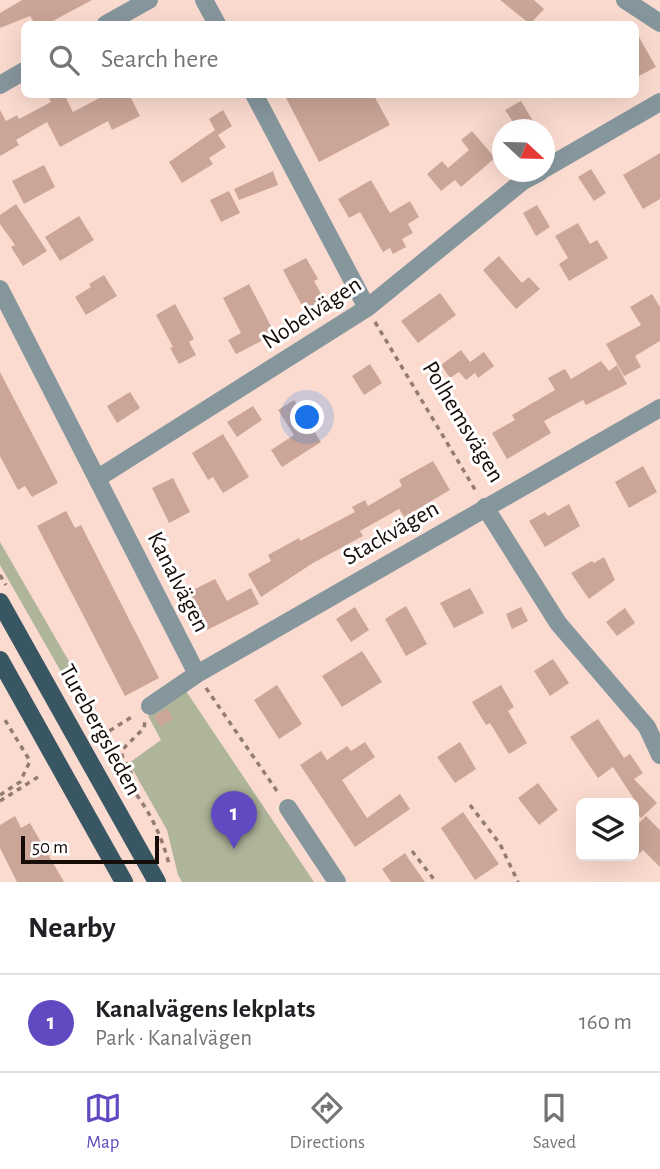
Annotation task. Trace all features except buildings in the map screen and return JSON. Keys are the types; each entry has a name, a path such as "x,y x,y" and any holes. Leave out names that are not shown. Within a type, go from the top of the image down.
{"main road":[{"name":"Turebergsleden","path":"0,602 158,882"},
{"path":"0,660 124,882"}],"street":[{"path":"111,21 149,0"},
{"path":"204,0 215,21"},
{"path":"625,0 660,23"},
{"path":"0,85 21,73"},
{"path":"256,98 367,308"},
{"path":"555,163 660,102"},
{"name":"Nobelvägen","path":"98,478 367,308 522,182"},
{"name":"Kanalvägen","path":"0,289 197,674"},
{"name":"Stackvägen","path":"150,706 197,674 660,408"},
{"name":"Polhemsvägen","path":"485,507 558,622 647,727 660,755"},
{"path":"288,808 337,882"}],"path":[{"name":"Polhemsvägen","path":"367,308 485,507"},
{"path":"197,674 288,808"},
{"path":"101,736 150,706"},
{"path":"131,786 131,772 122,756 123,750 144,728 150,706"},
{"path":"0,795 20,782 30,761 5,720"},
{"path":"0,801 38,778"},
{"path":"471,805 500,844 518,882"},
{"path":"412,851 436,882"}],"green space":[{"path":"0,542 96,708 88,719 0,565"},
{"path":"186,691 314,882 182,882 167,830 129,763 161,740 148,716"}],"place":[{"name":"Kanalvägens lekplats","path":"234,849"}]}
